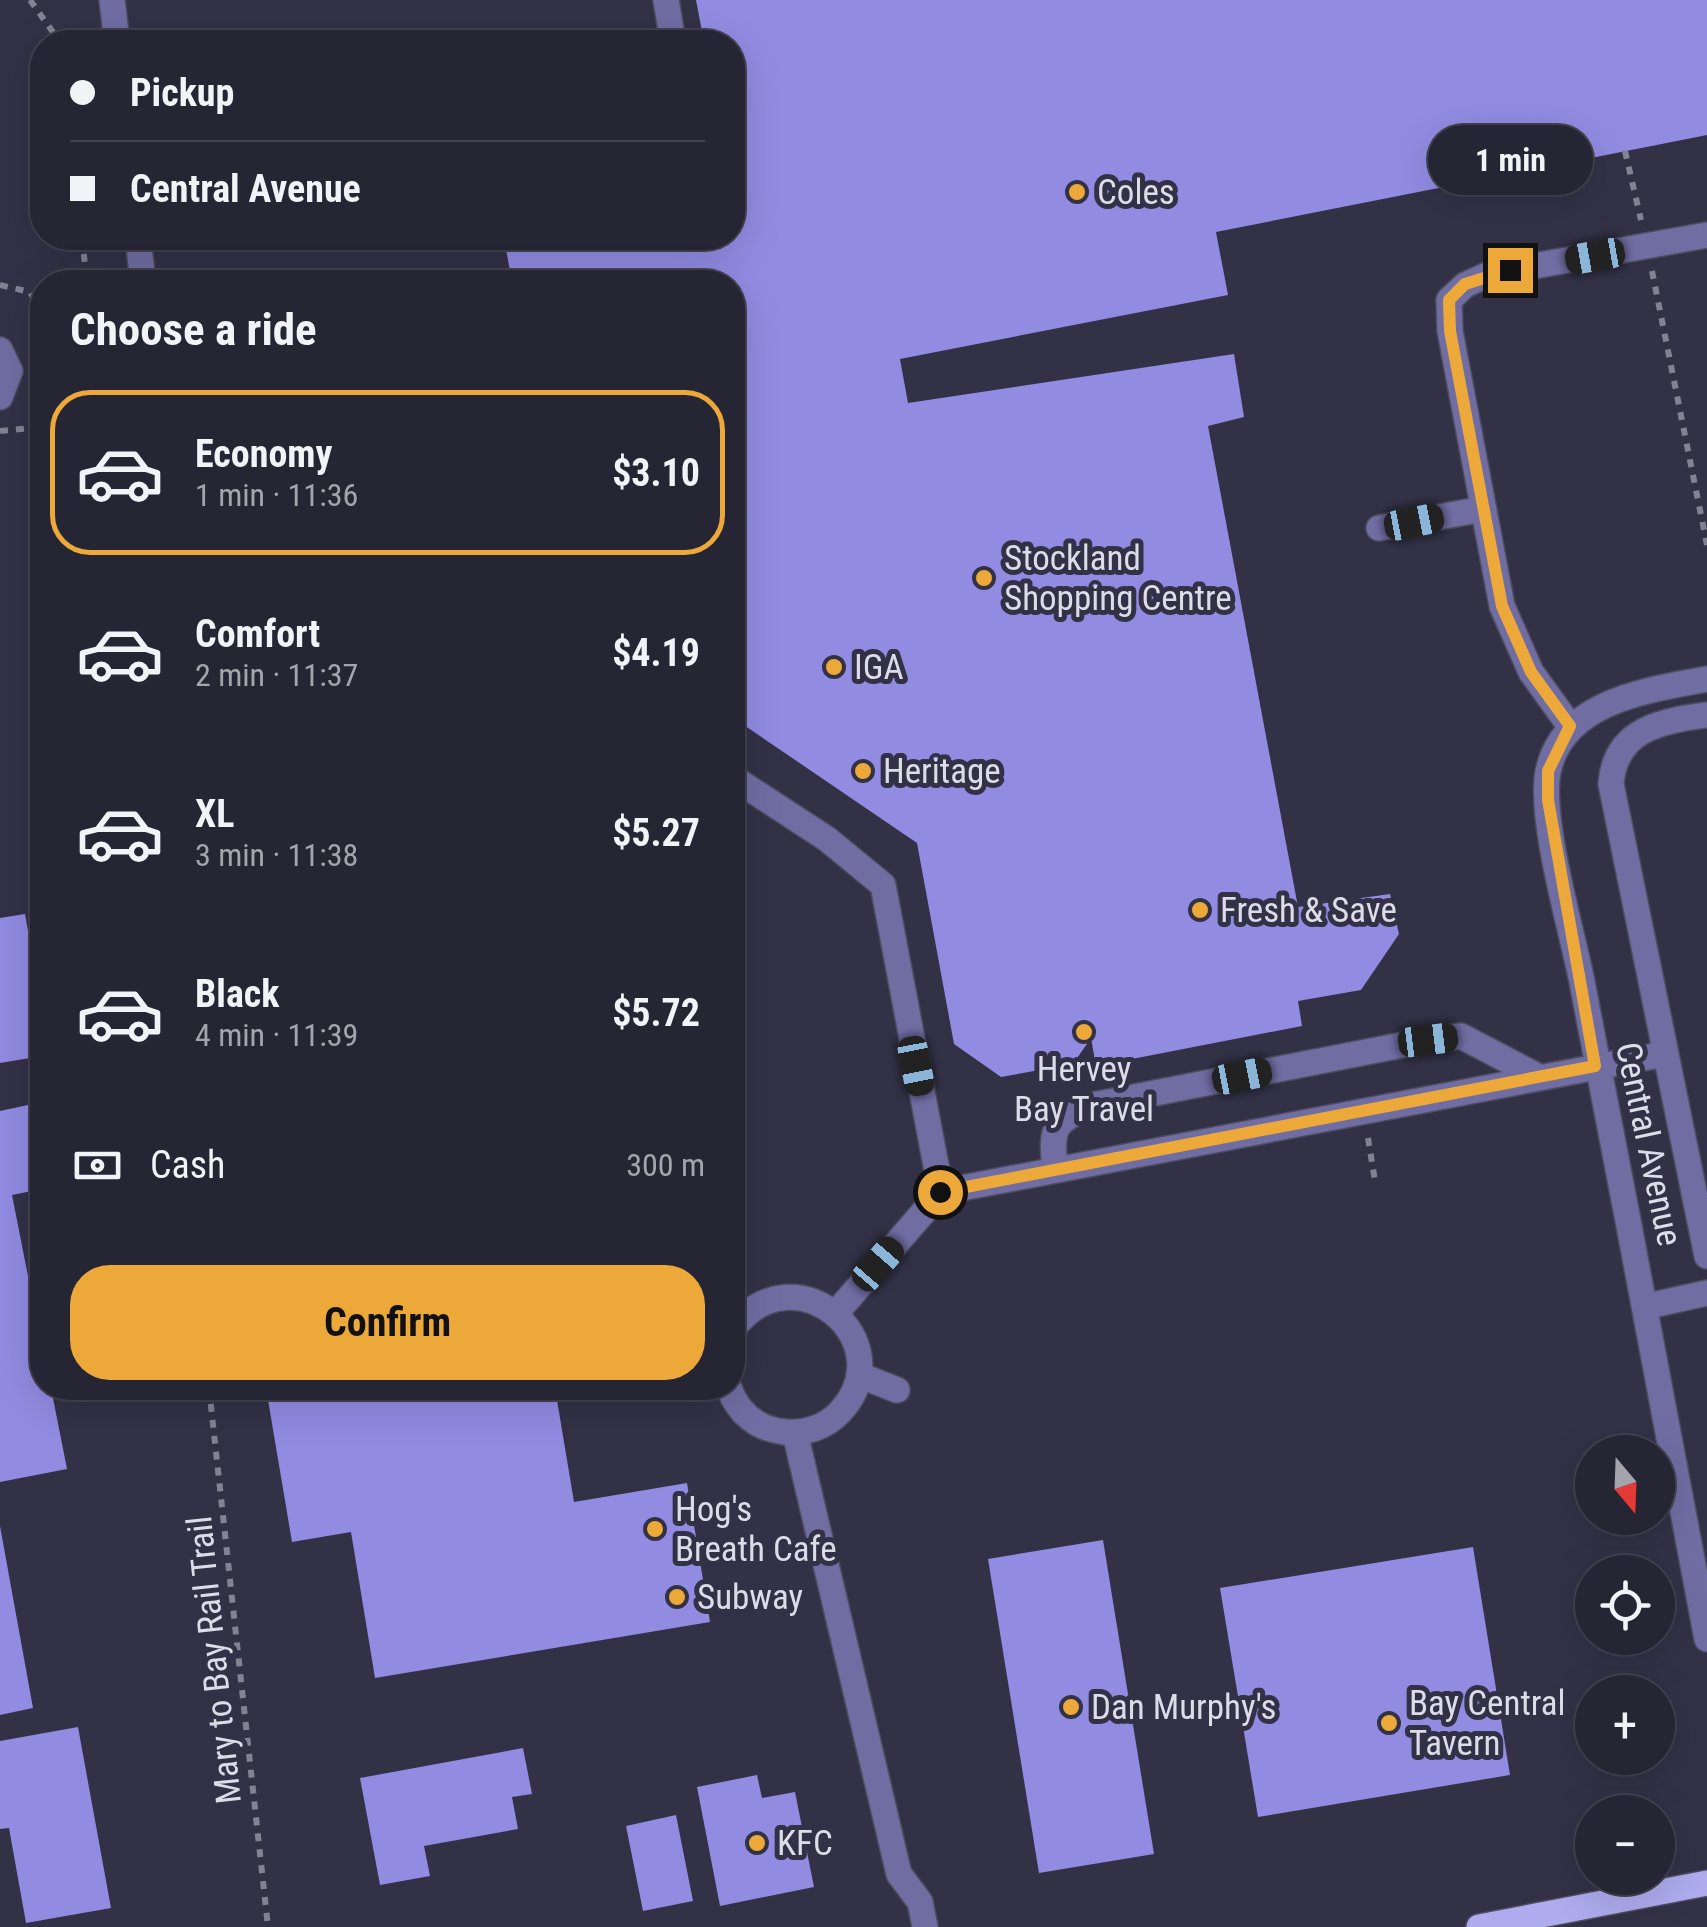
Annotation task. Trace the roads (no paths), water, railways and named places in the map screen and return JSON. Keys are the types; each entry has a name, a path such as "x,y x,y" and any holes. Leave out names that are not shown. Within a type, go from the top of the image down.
{"main road":[{"path":"1479,1927 1707,1883"}],"street":[{"path":"112,0 116,30"},
{"path":"666,0 672,30"},
{"path":"1707,234 1489,274 1465,284 1449,300 1450,331 1502,606 1516,644 1570,726 1599,708 1654,689 1707,679"},
{"path":"0,350 10,371 0,398"},
{"path":"1379,528 1483,509"},
{"name":"Central Avenue","path":"1707,714 1644,728 1624,744 1612,765 1611,784 1707,1256"},
{"name":"Central Avenue","path":"1570,726 1548,771 1548,800 1595,1066 1648,1306 1707,1639"},
{"path":"745,786 827,839 882,885 940,1192"},
{"path":"1055,1168 1052,1138 1063,1118 1094,1104 1390,1047 1461,1036 1539,1077"},
{"path":"836,1313 940,1192 1665,1054"},
{"path":"1648,1306 1707,1292"},
{"path":"734,1400 752,1421 772,1430 795,1433 818,1428 837,1415 852,1397 859,1375 855,1341 836,1313 799,1296 778,1298 745,1316"},
{"path":"859,1375 897,1390"},
{"path":"795,1433 899,1874 920,1902 924,1927"}],"place":[{"name":"Coles","path":"1077,192"},
{"name":"Stockland Shopping Centre","path":"984,578"},
{"name":"IGA","path":"834,667"},
{"name":"Heritage","path":"863,771"},
{"name":"Fresh & Save","path":"1200,910"},
{"name":"Hervey Bay Travel","path":"1084,1032"},
{"name":"Hog's Breath Cafe","path":"655,1529"},
{"name":"Subway","path":"677,1597"},
{"name":"Dan Murphy's","path":"1071,1707"},
{"name":"Bay Central Tavern","path":"1389,1723"},
{"name":"KFC","path":"757,1843"}]}
